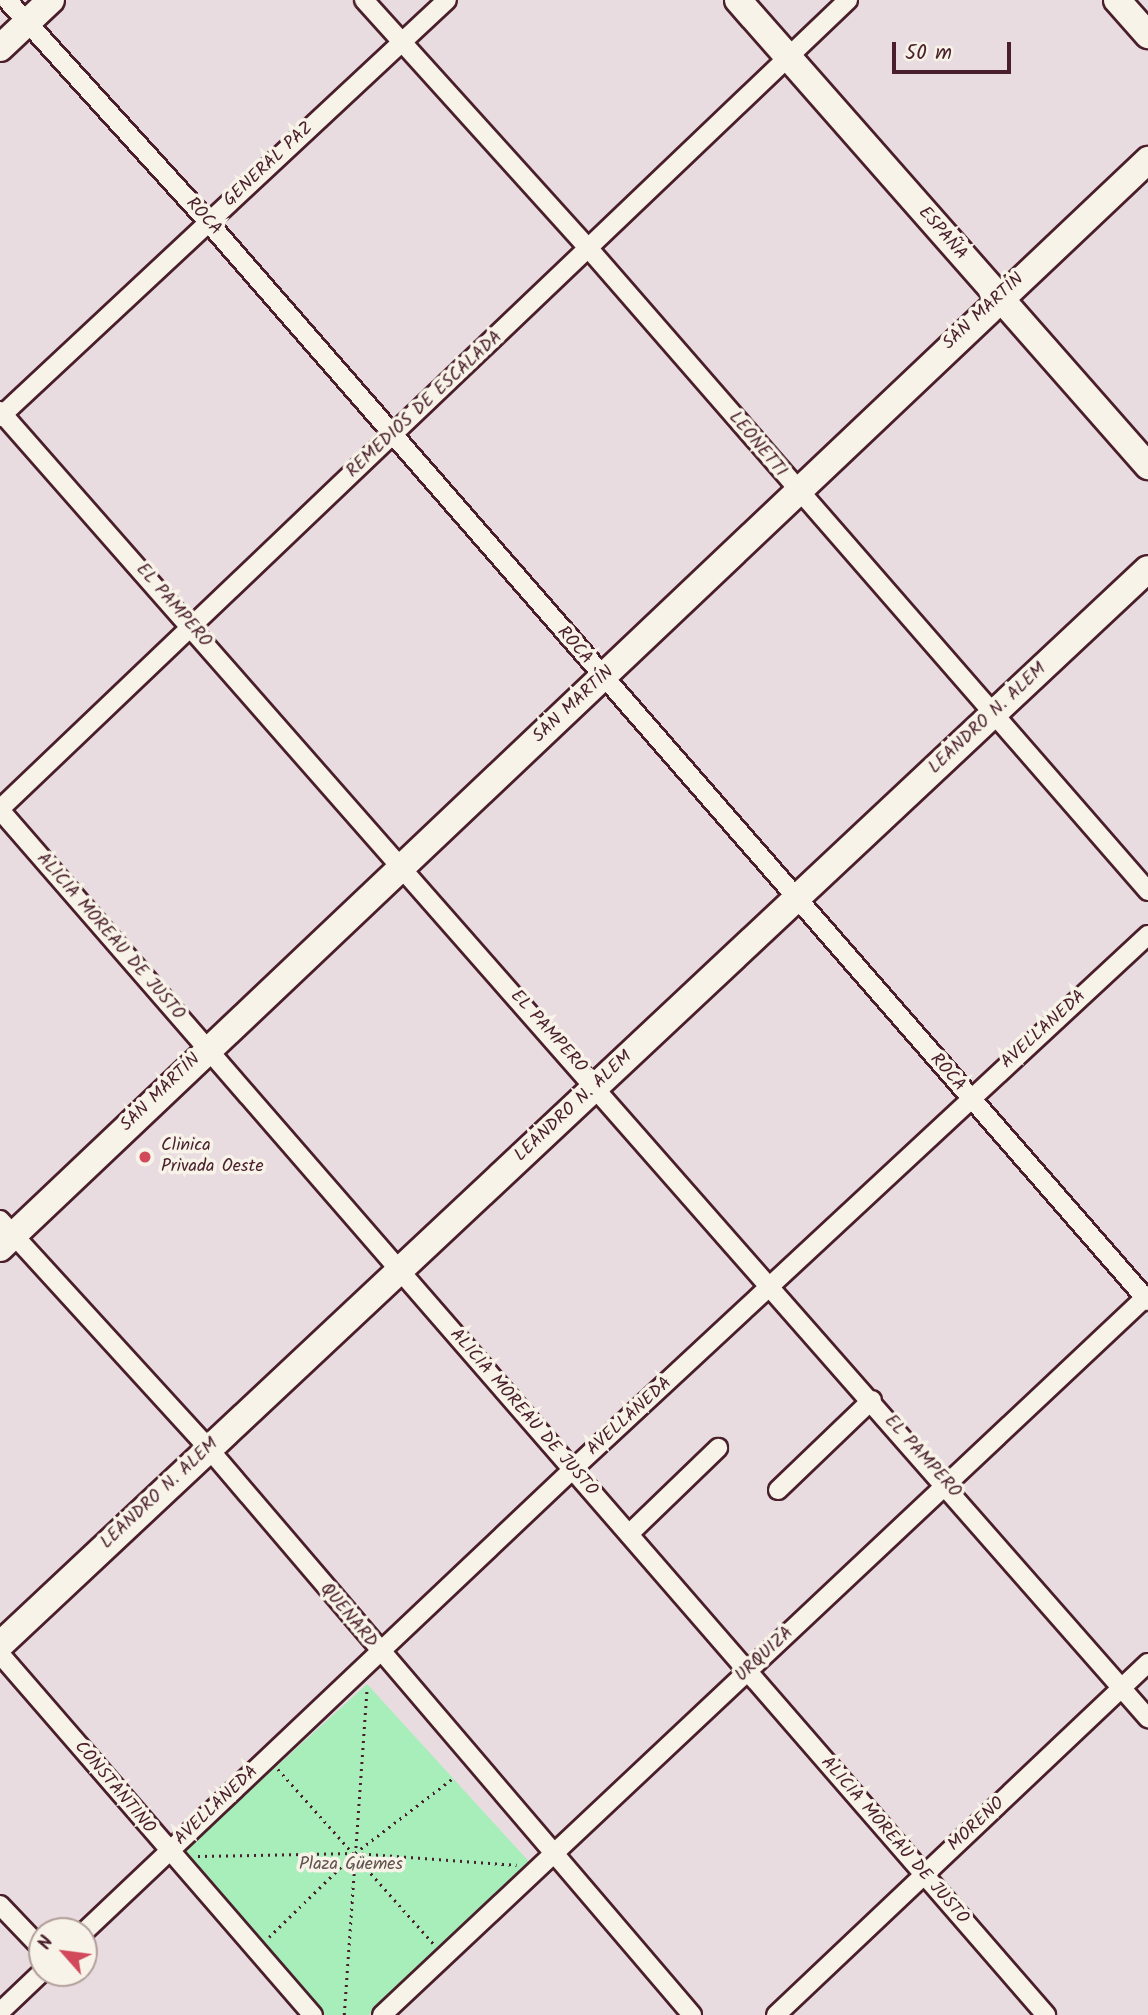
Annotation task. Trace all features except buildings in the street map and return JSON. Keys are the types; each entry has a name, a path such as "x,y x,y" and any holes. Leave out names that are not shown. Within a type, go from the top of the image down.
{"main road":[{"path":"0,48 51,0"},
{"name":"ESPAÑA","path":"738,0 1148,467"},
{"path":"1117,0 1148,35"},
{"name":"SAN MARTÍN","path":"5,1234 602,679 795,490 1148,160"},
{"name":"LEANDRO N. ALEM","path":"0,1645 1148,569"}],"street":[{"name":"ROCA","path":"7,0 208,222 602,679 1147,1298"},
{"name":"LEONETTI","path":"364,0 590,250 795,490 1148,891"},
{"name":"GENERAL PAZ","path":"1,414 447,0"},
{"name":"REMEDIOS DE ESCALADA","path":"0,810 190,625 590,250 848,0"},
{"name":"EL PAMPERO","path":"1,414 596,1086 1148,1718"},
{"name":"ALICIA MOREAU DE JUSTO","path":"0,810 1046,2015"},
{"name":"AVELLANEDA","path":"98,1919 572,1470 772,1289 969,1098 1148,935"},
{"name":"QUENARD","path":"5,1234 209,1449 379,1653 692,2015"},
{"name":"URQUIZA","path":"382,2015 1147,1298"},
{"path":"778,1490 872,1400"},
{"path":"629,1534 718,1448"},
{"name":"CONSTANTINO","path":"0,1654 168,1852 313,2015"},
{"name":"MORENO","path":"776,2015 1148,1663"},
{"path":"0,1905 28,1934"},
{"path":"0,2012 28,1985"}],"path":[{"path":"344,2015 367,1684"},
{"path":"276,1766 440,1951"},
{"path":"259,1947 355,1853 453,1778"},
{"path":"191,1856 355,1853 519,1865"}],"green space":[{"name":"Plaza Güemes","path":"367,1684 533,1866 369,2015 321,2015 178,1856"}],"place":[{"name":"Clinica Privada Oeste","path":"145,1157"}]}
